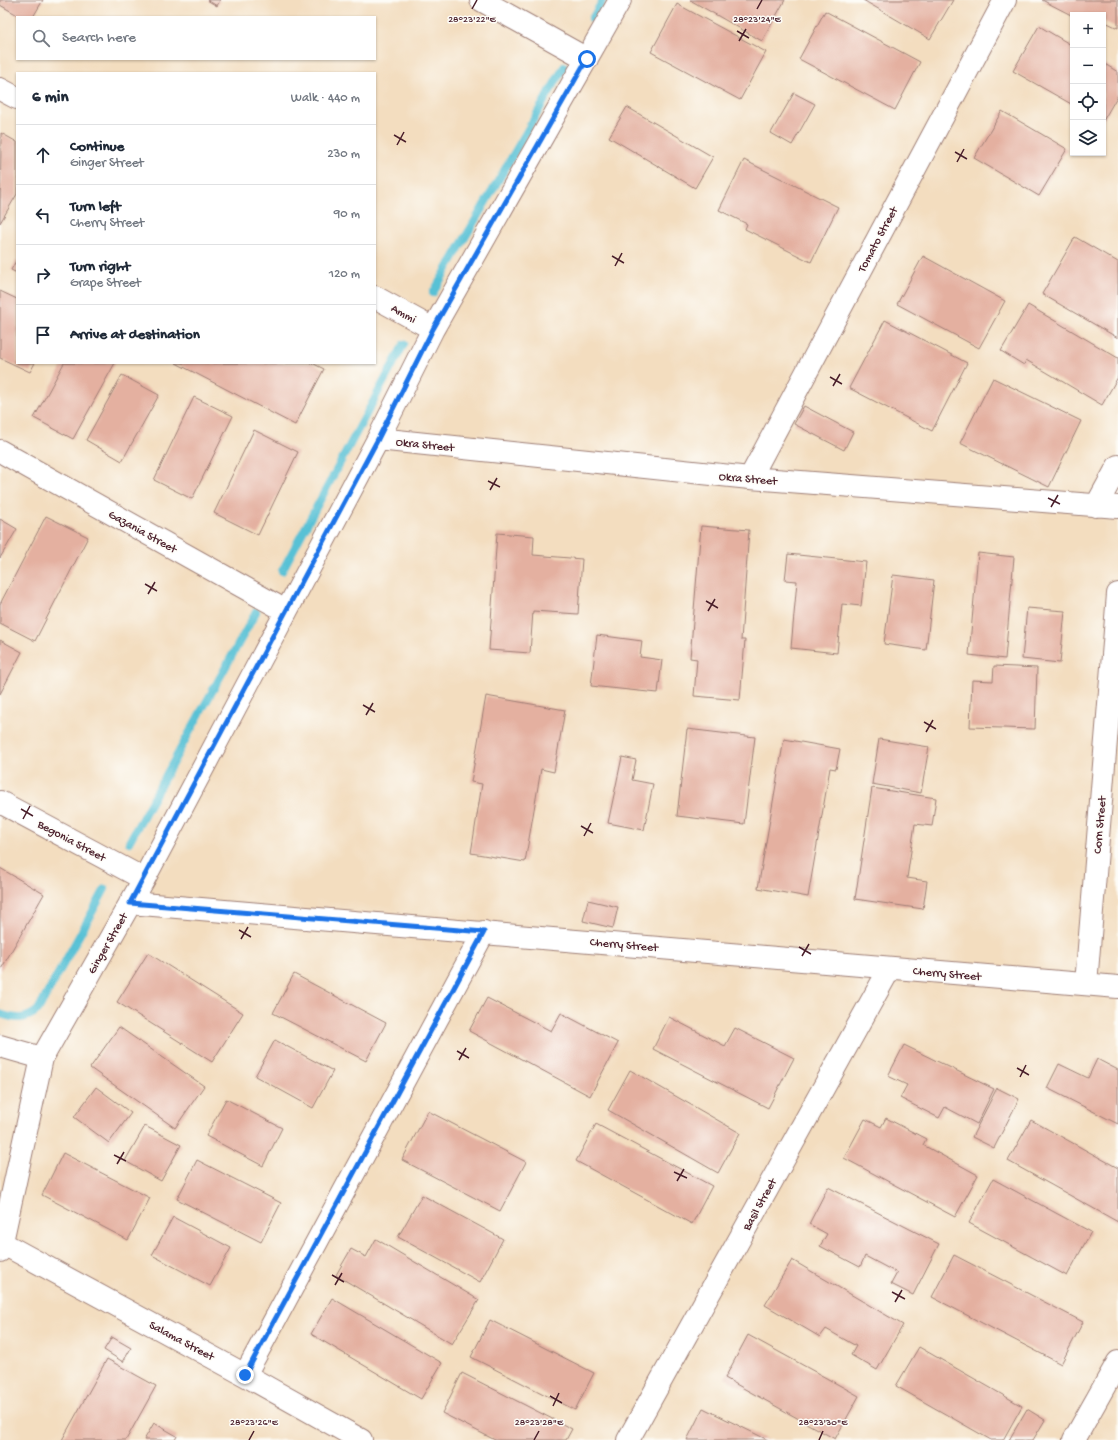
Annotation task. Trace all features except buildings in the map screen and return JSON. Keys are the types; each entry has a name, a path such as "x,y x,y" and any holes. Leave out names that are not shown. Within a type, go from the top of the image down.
{"street":[{"path":"481,0 587,59"},
{"name":"Ginger Street","path":"1,1247 42,1058 144,879 378,439 433,329 620,0"},
{"name":"Tomato Street","path":"750,478 1004,0"},
{"path":"0,89 16,97"},
{"name":"Ammi","path":"376,298 433,329"},
{"name":"Okra Street","path":"378,439 750,478 1118,507"},
{"name":"Gazania Street","path":"0,451 286,611"},
{"path":"1096,506 1118,466"},
{"name":"Corn Street","path":"1086,984 1118,594"},
{"name":"Begonia Street","path":"0,802 144,879"},
{"name":"Cherry Street","path":"130,903 1118,987"},
{"path":"245,1375 484,932"},
{"name":"Basil Street","path":"628,1440 890,968"},
{"path":"0,1046 42,1058"},
{"name":"Salama Street","path":"1,1247 245,1375 361,1440"},
{"path":"1074,1440 1118,1362"}],"waterway":[{"path":"592,19 603,0"},
{"path":"433,293 564,67"},
{"path":"282,571 404,344"},
{"path":"129,842 256,612"},
{"path":"0,1014 20,1018 29,1016 38,1010 105,889"}],"route":[{"path":"245,1375 484,932 130,903 378,439 433,329 587,59"}]}
